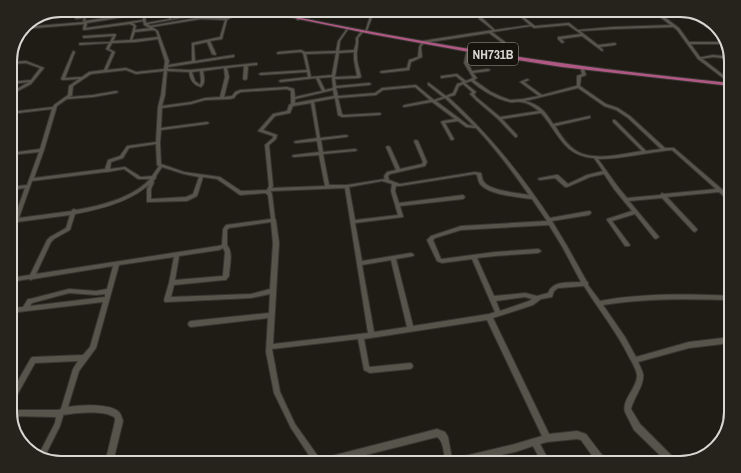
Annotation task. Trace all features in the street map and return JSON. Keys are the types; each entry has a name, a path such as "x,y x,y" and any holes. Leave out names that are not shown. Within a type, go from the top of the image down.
{"highway":[{"name":"NH731B","path":"295,17 365,31 556,62 724,82"},
{"name":"NH731B","path":"299,18 365,31"},
{"name":"NH731B","path":"425,41 468,50 582,67 724,82"}],"street":[{"path":"76,17 85,17 84,21 86,22 84,29 131,23 148,25 206,18 228,19 232,17"},
{"path":"34,27 86,22 112,17"},
{"path":"145,17 148,25 157,31 167,61 160,106 158,142 161,166 149,189 149,201 187,199 195,195 201,176"},
{"path":"134,31 170,18 181,17"},
{"path":"281,81 317,77 359,77 355,60 355,51 358,44 356,38 365,31 371,17"},
{"path":"522,17 534,27 569,24 602,50"},
{"path":"662,17 674,26 700,58 724,78"},
{"path":"480,18 495,31"},
{"path":"194,62 193,44 221,38 228,19"},
{"path":"131,23 135,26 132,40"},
{"path":"382,72 408,69 410,61 420,58 420,47 425,41 532,25"},
{"path":"577,31 611,27 634,28 674,26"},
{"path":"348,28 339,41 333,77 340,115 379,114"},
{"path":"490,32 504,43"},
{"path":"84,38 114,35 112,42 107,49 114,52 104,70"},
{"path":"563,42 559,37 583,35"},
{"path":"80,44 159,38"},
{"path":"208,42 214,54"},
{"path":"689,43 720,43"},
{"path":"597,46 615,44"},
{"path":"468,50 466,63 475,78 472,80"},
{"path":"278,53 301,51 304,53 355,51"},
{"path":"74,52 63,79 83,78"},
{"path":"304,53 310,78"},
{"path":"17,217 42,150 56,103 70,95 71,86 90,73 104,70 126,69 136,73 233,56"},
{"path":"700,58 713,56 724,57"},
{"path":"17,63 26,62 42,68 32,81 17,90"},
{"path":"167,68 190,71 256,64"},
{"path":"244,65 246,67 245,79"},
{"path":"222,98 227,77 225,67"},
{"path":"578,86 579,76 584,75 582,67"},
{"path":"190,71 192,80 201,86 203,81 201,70"},
{"path":"472,72 488,70"},
{"path":"261,74 308,71"},
{"path":"442,77 457,75 474,92 472,94 516,136"},
{"path":"317,77 323,90"},
{"path":"291,80 293,104 290,106 288,114 274,115 260,131 275,135 275,138 267,144 271,176 271,186 269,191 276,243 269,347 277,393 293,426 314,456"},
{"path":"405,106 454,94 458,85 472,80"},
{"path":"472,80 479,86 508,100 520,100 578,86 605,105 617,109 665,150"},
{"path":"527,80 522,82 540,95"},
{"path":"17,82 32,81"},
{"path":"293,98 323,90 369,84"},
{"path":"429,84 446,97 477,127 506,159 549,222 586,284 616,328 634,360 640,375 640,380 627,410 637,427 666,456"},
{"path":"293,104 336,97 376,94 382,89 416,86 458,120 469,127 477,127"},
{"path":"160,106 191,103 205,99 233,97 236,92 240,91 291,88"},
{"path":"65,98 93,96 116,92"},
{"path":"520,100 532,104 542,112 570,149 583,155 596,158 673,149 724,194"},
{"path":"312,101 327,186"},
{"path":"17,112 54,108"},
{"path":"498,118 542,112"},
{"path":"553,125 589,117"},
{"path":"452,139 442,122 458,120"},
{"path":"614,121 645,152"},
{"path":"159,129 207,123"},
{"path":"296,142 346,136"},
{"path":"387,180 387,174 424,165 425,162 416,141"},
{"path":"107,171 110,161 122,156 128,147 158,142"},
{"path":"388,147 399,171"},
{"path":"17,153 42,150"},
{"path":"294,156 354,150"},
{"path":"596,158 626,200 656,237"},
{"path":"161,166 184,173 222,180 240,193 327,186 347,186 387,180 394,184 404,184 475,173 479,174 481,182 485,186 505,194 532,197"},
{"path":"31,180 125,168 140,178 153,179"},
{"path":"540,178 556,176 567,186 589,176 606,172"},
{"path":"17,220 95,209 120,200 153,179"},
{"path":"353,222 398,217 401,214 393,191 394,184"},
{"path":"17,188 29,186"},
{"path":"347,186 371,335"},
{"path":"626,200 662,195 694,194 720,190"},
{"path":"662,195 695,230"},
{"path":"398,205 463,197"},
{"path":"32,278 49,242 52,238 68,229 74,211"},
{"path":"627,244 609,220 636,212"},
{"path":"538,251 494,254 474,258 442,261 439,260 430,240 433,237 461,228 549,222 589,214"},
{"path":"172,284 224,278 226,276 228,252 228,249 224,246 225,229 228,226 274,220"},
{"path":"17,279 224,246"},
{"path":"177,254 172,284 167,300 251,296 272,291"},
{"path":"360,263 412,255"},
{"path":"393,258 412,329"},
{"path":"474,258 499,314"},
{"path":"43,453 58,424 76,369 93,348 117,263"},
{"path":"269,347 371,335 489,317 531,303 537,298 550,295 552,290 557,286 586,284"},
{"path":"25,309 30,301 69,291 96,293 109,291"},
{"path":"492,299 525,295 537,298"},
{"path":"600,303 662,296 724,298"},
{"path":"17,310 106,299"},
{"path":"191,324 271,315"},
{"path":"489,317 547,438"},
{"path":"361,336 366,368 370,370 410,366"},
{"path":"634,360 689,344 724,341"},
{"path":"17,388 33,360 85,358"},
{"path":"17,413 61,412 75,409 101,410 114,413 117,415 118,421 111,456"},
{"path":"347,456 437,433 442,435 445,440 448,456"},
{"path":"478,456 547,438 577,435 583,436 598,456"},
{"path":"535,442 542,456"}]}
